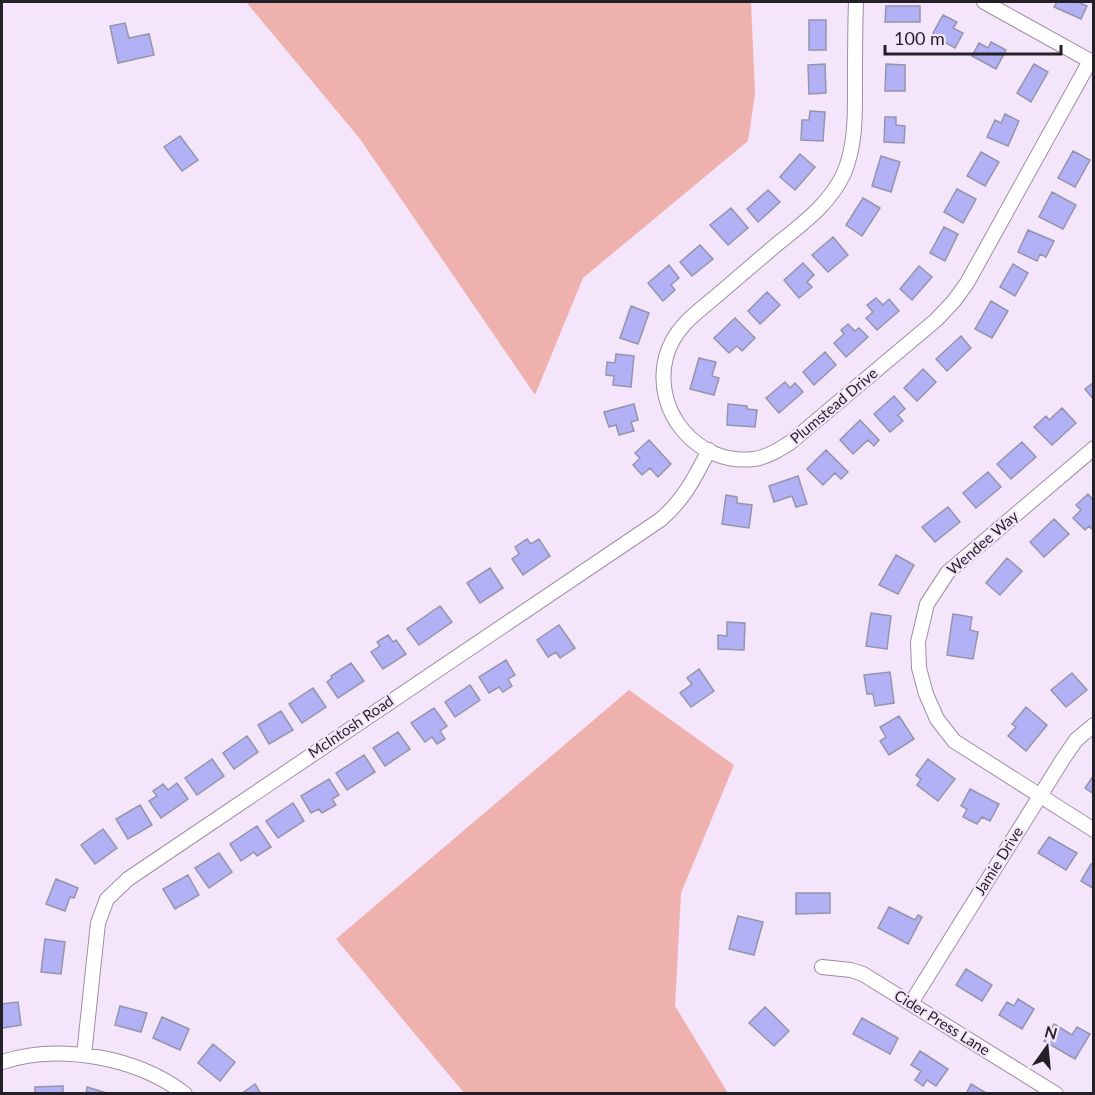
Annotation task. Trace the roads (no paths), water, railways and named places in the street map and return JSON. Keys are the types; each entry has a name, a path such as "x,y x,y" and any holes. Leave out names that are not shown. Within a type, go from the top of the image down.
{"street":[{"name":"Plumstead Drive","path":"856,2 854,136 848,161 837,185 813,214 686,322 670,344 663,381 667,404 678,426 686,434 709,450 722,455 756,459 779,450 945,311 967,283 1092,62"},
{"path":"984,2 1092,62"},
{"name":"Wendee Way","path":"1094,448 948,572 927,604 920,629 918,656 922,682 931,706 945,730 966,750 1094,830"},
{"name":"McIntosh Road","path":"84,1055 98,923 107,899 117,889 138,872 660,520 690,488 709,450"},
{"name":"Jamie Drive","path":"911,1003 1039,796 1076,740 1094,725"},
{"name":"Cider Press Lane","path":"822,967 851,970 862,974 1056,1094"},
{"path":"2,1062 26,1056 84,1055 104,1058 159,1077 185,1094"}]}
